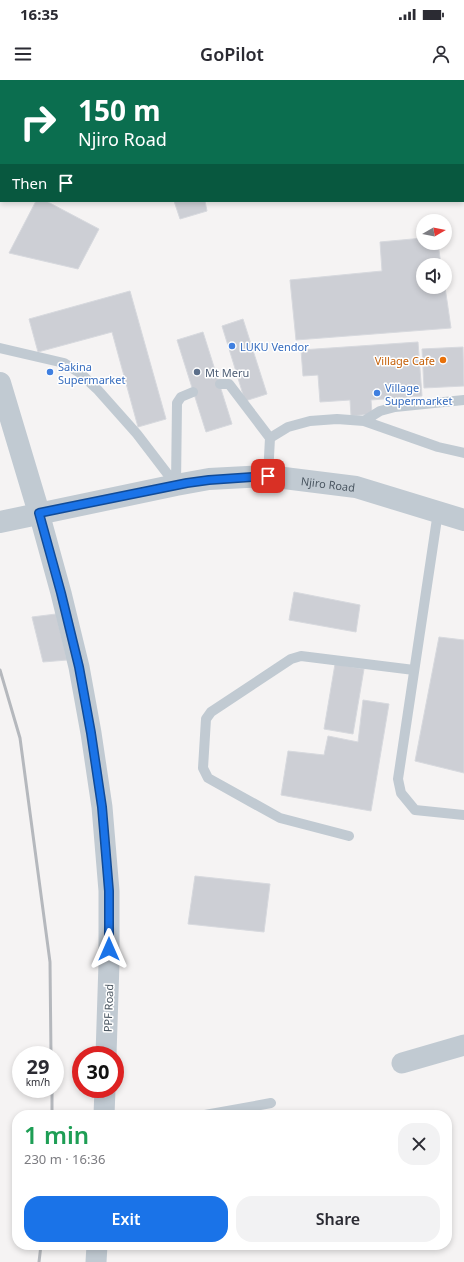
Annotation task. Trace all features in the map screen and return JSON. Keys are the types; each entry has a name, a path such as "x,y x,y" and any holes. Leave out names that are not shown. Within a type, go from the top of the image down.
{"street":[{"path":"0,383 39,513"},
{"name":"Njiro Road","path":"0,522 176,485 209,480 268,476 356,486 464,520"},
{"name":"PPF Road","path":"39,513 79,667 102,807 109,891 109,963 106,1046"},
{"path":"402,1063 464,1045"},
{"path":"104,1110 105,1098"},
{"path":"96,1262 97,1250"}],"lane":[{"path":"0,348 64,363 80,373 97,389 137,434 176,485"},
{"path":"220,384 229,384 270,438 268,476"},
{"path":"176,485 177,403 180,397 193,392"},
{"path":"364,421 380,411 395,407 464,400"},
{"path":"270,438 288,428 310,421 338,419 364,421 438,447 464,453"},
{"path":"438,512 398,779 401,793 415,810 464,815"},
{"path":"349,836 280,818 208,778 203,768 206,720 211,712 291,659 301,656 414,670"},
{"path":"232,1110 271,1103"}],"building":[{"path":"35,202 48,202 99,229 78,269 9,253"},
{"path":"174,202 205,202 207,211 180,219"},
{"path":"416,239 416,250 439,250 440,258 416,258 416,294 446,294 451,328 296,340 290,280 382,271 380,242"},
{"path":"130,291 166,419 138,427 112,332 38,352 29,319"},
{"path":"243,319 267,394 245,401 222,326"},
{"path":"203,332 232,424 206,432 177,340"},
{"path":"418,342 422,396 371,400 372,414 351,416 350,400 320,402 318,375 303,376 301,350"},
{"name":"Village Cafe","path":"463,347 464,386 424,388 422,349"},
{"path":"294,592 360,605 356,632 289,620"},
{"path":"56,614 67,660 43,662 32,617"},
{"path":"439,637 464,640 464,773 415,761"},
{"path":"335,664 364,669 353,734 324,729"},
{"path":"363,700 389,704 371,811 281,795 288,751 324,755 328,736 358,742"},
{"path":"195,876 270,884 264,932 188,924"}],"railway":[{"path":"0,670 20,738 50,962 51,1046"},
{"path":"52,1098 52,1110"},
{"path":"39,1262 40,1250"}],"place":[{"name":"LUKU Vendor","path":"232,346"},
{"name":"Village Cafe","path":"443,360"},
{"name":"Sakina Supermarket","path":"50,372"},
{"name":"Mt Meru","path":"197,372"},
{"name":"Village Supermarket","path":"377,393"}],"route":[{"path":"109,949 109,891 102,807 91,733 79,667 39,513 187,483 268,476"}]}
